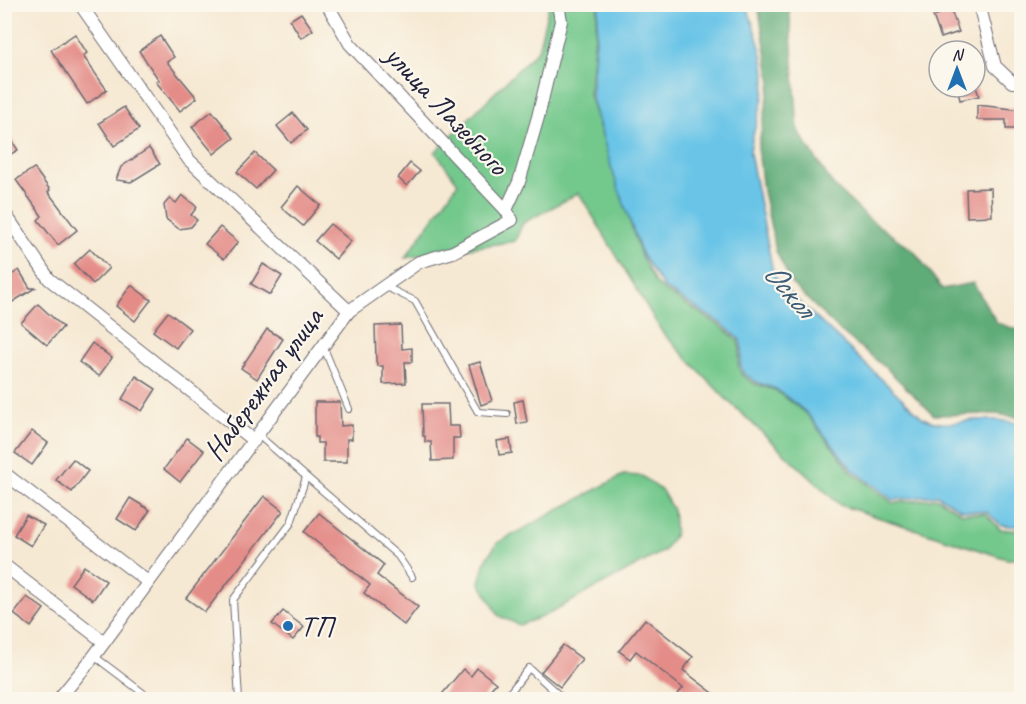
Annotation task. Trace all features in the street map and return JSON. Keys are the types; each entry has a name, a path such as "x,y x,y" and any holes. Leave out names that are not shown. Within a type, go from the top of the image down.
{"street":[{"name":"Набережная улица","path":"58,699 94,656 324,348 349,311 189,160 80,4"},
{"name":"улица Лазебного","path":"327,4 350,44 509,215"},
{"path":"349,311 418,262 453,252 509,215 538,117 561,21 558,4"},
{"path":"979,4 995,66 1012,82 1022,82"},
{"path":"4,213 48,279 256,438"},
{"path":"4,473 148,582"},
{"path":"4,565 104,642"}],"lane":[{"path":"384,285 415,301 478,412 507,414"},
{"path":"324,348 349,409"},
{"path":"256,438 306,477 398,556 412,578"},
{"path":"239,699 233,600 291,523 306,477"},
{"path":"94,656 143,693 144,699"},
{"path":"504,699 528,668 560,696"}],"green space":[{"path":"549,5 598,5 589,95 641,256 655,282 663,290 721,326 738,341 740,350 738,364 741,374 755,384 775,390 806,413 851,471 893,503 937,498 962,513 986,514 1000,529 1021,531 1021,559 1007,559 840,505 725,398 662,332 579,193 523,223 515,241 405,258 458,183 435,152 538,50"},
{"path":"758,5 789,5 798,131 833,185 868,218 914,251 942,289 973,283 997,323 1021,331 1021,418 995,414 934,415 886,368 838,329 792,284 776,251 763,191 758,148 771,82"},
{"path":"623,475 642,476 662,491 673,510 675,534 664,551 542,617 519,625 499,616 480,583 484,563 497,543"}],"water":[{"path":"599,5 747,5 765,76 765,86 750,153 773,272 778,282 923,418 942,423 986,420 1021,424 1021,527 1001,525 987,512 962,510 937,495 893,500 852,469 806,412 776,389 756,382 743,373 740,364 742,350 740,340 722,324 664,288 642,255 612,170 591,95"}],"building":[{"path":"951,10 959,32 941,38 933,16"},
{"path":"301,13 313,30 301,38 290,20"},
{"path":"75,34 87,53 83,56 107,90 87,104 51,50"},
{"path":"160,36 174,57 167,62 197,98 180,111 156,82 159,80 139,51"},
{"path":"977,105 1022,110 1022,129 1006,129 1006,120 977,120"},
{"path":"124,107 139,129 114,146 99,123"},
{"path":"212,111 234,138 214,154 192,127"},
{"path":"293,113 307,130 291,143 277,126"},
{"path":"4,128 18,150 4,158"},
{"path":"149,148 160,164 131,182 116,180 121,167"},
{"path":"255,153 273,170 256,189 237,172"},
{"path":"410,163 420,171 407,186 398,178"},
{"path":"34,168 50,190 48,192 77,230 58,245 38,220 42,216 16,180"},
{"path":"298,186 320,205 303,226 281,207"},
{"path":"991,188 992,216 967,217 966,189"},
{"path":"182,195 197,207 191,215 197,220 191,227 179,229 166,219 164,205 170,198 176,203"},
{"path":"330,224 351,241 336,259 315,241"},
{"path":"220,227 238,242 224,259 205,244"},
{"path":"90,249 109,268 93,284 74,264"},
{"path":"263,264 282,276 270,295 251,284"},
{"path":"19,270 30,288 35,288 11,303 4,293 4,280"},
{"path":"131,285 151,300 135,321 116,306"},
{"path":"38,304 63,327 47,345 21,323"},
{"path":"168,312 190,329 176,348 153,331"},
{"path":"401,325 402,349 412,348 412,362 405,362 406,383 383,384 383,366 378,366 376,361 375,326"},
{"path":"267,329 283,339 257,379 241,368"},
{"path":"92,343 112,358 99,376 79,362"},
{"path":"480,362 492,401 481,405 469,365"},
{"path":"136,376 156,389 142,411 122,399"},
{"path":"523,400 527,422 517,424 514,402"},
{"path":"315,402 340,402 341,426 352,425 352,439 347,439 347,462 323,462 323,443 317,443 317,437 315,437"},
{"path":"422,404 448,404 449,426 459,426 460,438 453,438 453,460 432,461 431,442 425,442 425,436 423,436"},
{"path":"32,431 48,443 32,465 15,453"},
{"path":"187,438 204,451 180,482 164,469"},
{"path":"510,439 512,453 499,455 497,441"},
{"path":"73,459 88,471 72,492 56,480"},
{"path":"264,496 283,511 205,612 186,598"},
{"path":"130,498 150,510 136,531 117,519"},
{"path":"319,513 384,565 377,575 418,607 404,625 364,593 370,585 304,532"},
{"path":"26,515 44,525 31,546 14,535"},
{"path":"84,566 106,581 93,600 71,584"},
{"path":"27,597 44,609 31,627 14,614"},
{"name":"ТП","path":"283,611 304,627 293,640 272,624"},
{"path":"645,619 693,657 683,670 721,699 674,699 683,688 636,651 630,659 619,651"},
{"path":"563,645 582,659 560,687 541,672"},
{"path":"477,668 496,683 482,699 438,699 463,669 471,676"}],"place":[{"name":"ТП","path":"288,626"}],"water label":[{"name":"Оскол","path":"790,289"}]}
